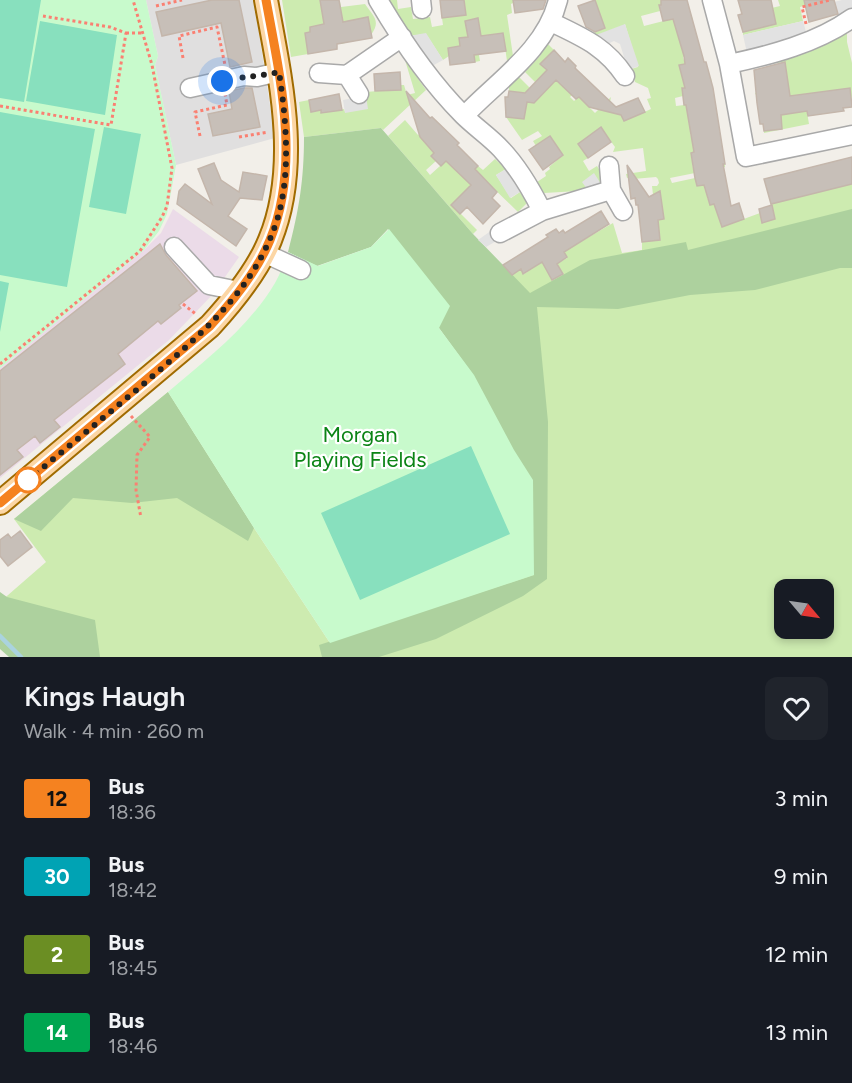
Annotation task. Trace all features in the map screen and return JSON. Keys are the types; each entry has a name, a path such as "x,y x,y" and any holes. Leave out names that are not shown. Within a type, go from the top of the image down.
{"main road":[{"path":"0,503 210,326 239,291 264,253 279,214 283,192 285,129 279,72 266,0"}],"street":[{"path":"378,0 402,38 443,94 500,148 521,175 542,211"},
{"path":"464,116 534,48 550,22 558,0"},
{"path":"712,0 729,64 746,157 852,135"},
{"path":"729,64 811,40 827,34 852,18"},
{"path":"550,22 597,45 611,57 625,76"},
{"path":"319,73 347,75 402,38"},
{"path":"190,88 244,76 257,77 279,72"},
{"path":"347,75 359,94"},
{"path":"609,166 611,190 623,211"},
{"path":"500,233 542,211 611,190"},
{"path":"174,247 209,285 239,291"},
{"path":"264,253 301,270"}],"path":[{"path":"0,364 140,251 167,206 172,168 152,65 133,0"},
{"path":"156,6 182,0"},
{"path":"811,40 802,7 830,0"},
{"path":"43,16 110,27 126,33 143,33"},
{"path":"183,58 179,36 217,27 227,105 195,112 200,136"},
{"path":"0,106 111,125 126,33"},
{"path":"239,137 285,129"},
{"path":"119,404 150,437 137,455 136,490 141,518"}],"shaded area":[{"path":"146,0 254,0 275,138 176,165 155,65 158,56"},
{"path":"852,0 852,11 838,15 834,2"},
{"path":"803,21 808,39 747,53 743,35"},
{"path":"625,24 639,66 628,70 620,44 614,41 601,47 596,35"},
{"path":"426,33 443,60 432,66 409,36"},
{"path":"366,96 368,109 345,113 343,100"},
{"path":"506,169 520,192 510,198 496,175"},
{"path":"594,173 601,184 587,189 582,182"},
{"path":"173,209 239,257 213,294 169,340 0,478 0,368 144,250 161,233"},
{"path":"499,225 505,236 486,247 478,240"}],"green space":[{"path":"0,0 146,0 158,56 155,65 176,165 167,214 159,231 144,250 0,368"},
{"path":"0,0 41,0 24,102 0,98"},
{"path":"282,0 320,0 321,5 340,2 341,7 365,4 375,19 376,26 371,35 368,18 352,20 342,30 345,43 341,44 336,8 330,23 310,27 310,32 305,33 308,54 291,57"},
{"path":"388,0 397,0 398,9 411,7 413,19 430,17 432,27 443,25 442,18 466,15 464,0 513,0 512,13 507,15 513,56 507,61 503,33 481,36 477,18 465,21 467,28 474,27 480,61 475,62 469,37 459,38 461,46 448,48 449,56 443,60 426,34 409,36"},
{"path":"595,0 663,0 664,4 659,6 660,11 641,16 644,26 691,14 693,20 675,25 699,52 683,57 685,64 680,65 685,86 711,78 712,84 682,88 683,96 675,98 676,106 692,104 718,126 690,131 691,137 698,136 721,148 691,153 693,169 725,164 725,167 670,178 672,183 695,178 697,186 704,185 705,190 727,186 727,190 707,197 710,205 714,204 722,227 760,213 762,223 775,219 771,204 852,183 852,657 53,657 0,602 46,562 14,519 168,392 330,643 512,275 521,269 524,274 542,262 563,274 556,261 560,262 567,258 563,252 613,223 622,253 642,250 642,242 660,240 658,220 664,219 663,214 650,215 654,203 652,186 657,186 658,179 656,177 633,179 633,177 627,178 626,174 646,171 643,148 613,152 615,147 601,128 578,144 588,158 583,161 589,171 597,166 602,174 601,184 579,191 544,193 537,182 546,176 545,173 550,169 549,167 563,155 559,149 553,152 550,147 555,143 550,136 536,146 533,141 542,136 538,131 522,140 506,117 524,119 527,93 509,91 509,85 519,77 539,97 544,91 525,72 540,56 547,43 554,50 540,64 569,92 584,77 587,80 570,97 574,101 579,97 595,113 611,97 608,112 618,107 624,121 651,109 647,99 651,98 648,88 635,82 631,69 638,67 625,24 601,47 589,35 605,28"},
{"path":"778,0 825,0 800,7 803,21 743,35 743,32 776,24 774,17 759,11 780,6"},
{"path":"40,21 117,35 105,115 26,101"},
{"path":"847,29 847,42 852,63 852,103 850,88 831,110 829,91 804,94 809,124 764,133 764,131 782,128 777,92 756,95 755,93 787,78 785,62 753,66"},
{"path":"405,60 426,90 383,130 381,128 304,137 299,102 309,100 311,112 317,111 319,99 321,113 344,109 345,112 366,92 401,89 401,85 404,85 407,95 415,93"},
{"path":"0,112 95,129 67,287 0,275"},
{"path":"405,120 418,135 435,120 438,129 424,142 434,153 431,156 436,161 426,170 430,175 460,148 451,165 465,179 478,166 483,170 495,159 506,169 496,175 511,198 520,192 527,203 518,212 489,184 452,205 477,230 473,234 388,136"},
{"path":"104,127 141,134 126,214 89,207"},
{"path":"381,128 473,234 530,293 590,260 686,242 688,250 852,209 852,268 840,268 755,290 690,295 618,309 537,307 548,422 547,579 523,596 436,639 379,657 322,657 319,645 534,575 473,375 439,328 388,229 371,247 317,266 288,252 300,195 304,137"},
{"name":"Morgan Playing Fields","path":"389,229 450,306 439,328 474,375 514,450 533,480 534,575 330,643 168,392 226,342 253,314 275,283 288,252 318,266 371,247"},
{"path":"0,281 9,283 0,332"},
{"path":"168,392 254,528 248,541 177,498 132,503 73,498 41,531 14,519"},
{"path":"471,446 510,534 360,600 321,513"},
{"path":"0,592 7,597 95,620 100,657 9,657 0,649"}],"building":[{"path":"212,0 239,0 252,62 230,67 221,23 162,36 156,12"},
{"path":"320,0 339,0 343,22 368,17 372,38 337,44 337,49 308,54 305,33 310,32 310,27 324,24"},
{"path":"440,0 464,0 466,15 442,18"},
{"path":"513,0 546,0 543,9 515,13"},
{"path":"595,0 605,28 595,32 586,27 578,6"},
{"path":"661,0 687,0 713,88 731,206 739,203 744,219 722,227 714,204 710,205 704,185 697,186 691,153 694,152 686,105 684,105 682,88 685,88 679,65 685,64 684,56 673,19 663,21 659,5 661,5"},
{"path":"738,0 771,0 776,24 743,32 738,15 742,14"},
{"path":"804,0 834,0 838,14 809,22"},
{"path":"478,18 481,36 503,33 506,51 474,55 475,62 450,65 448,48 460,46 459,38 468,37 465,21"},
{"path":"554,50 565,62 568,58 576,66 575,68 616,107 638,98 645,112 624,121 621,115 589,107 579,97 576,99 556,80 534,103 527,102 524,119 506,117 505,97 508,97 509,91 525,93 547,70 540,64"},
{"path":"785,62 790,96 850,88 852,107 843,108 844,111 808,116 807,111 781,115 782,129 764,131 763,124 760,124 754,70"},
{"path":"400,72 401,90 375,91 374,74"},
{"path":"252,88 260,127 213,136 208,114 232,109 229,91"},
{"path":"406,91 430,118 432,117 459,143 457,145 478,166 475,169 497,192 492,198 500,206 483,224 467,207 460,214 451,205 471,185 446,161 441,166 431,156 434,153 420,137"},
{"path":"339,94 342,110 311,112 309,100"},
{"path":"601,127 611,142 588,158 578,144"},
{"path":"550,136 563,155 543,170 529,150"},
{"path":"852,157 852,184 771,204 764,179"},
{"path":"214,163 221,180 239,192 243,172 267,176 262,200 240,198 228,216 247,229 236,246 177,204 179,191 185,184 212,204 198,169"},
{"path":"627,165 649,197 660,191 664,219 658,220 660,240 642,242 638,205 636,205 635,198 631,199"},
{"path":"772,205 775,219 762,223 759,209"},
{"path":"601,211 609,224 564,252 567,257 557,264 563,274 552,280 542,262 523,274 521,269 512,275 503,265 548,237 546,235 556,229 559,233 563,230 565,233"},
{"path":"160,244 166,255 197,291 179,305 181,308 161,324 158,321 118,354 125,364 54,420 60,427 40,443 35,436 17,450 23,457 0,475 0,371"},
{"path":"20,531 32,547 8,566 0,556 0,540 8,534 11,538"}],"waterway":[{"path":"0,636 21,657"}],"bus line":[{"name":"12","path":"0,503 210,326 239,291 264,253 279,214 285,173 282,91 266,0"}],"route":[{"path":"28,480 210,326 239,291 264,253 279,214 285,173 285,129 279,72 222,81"}]}
